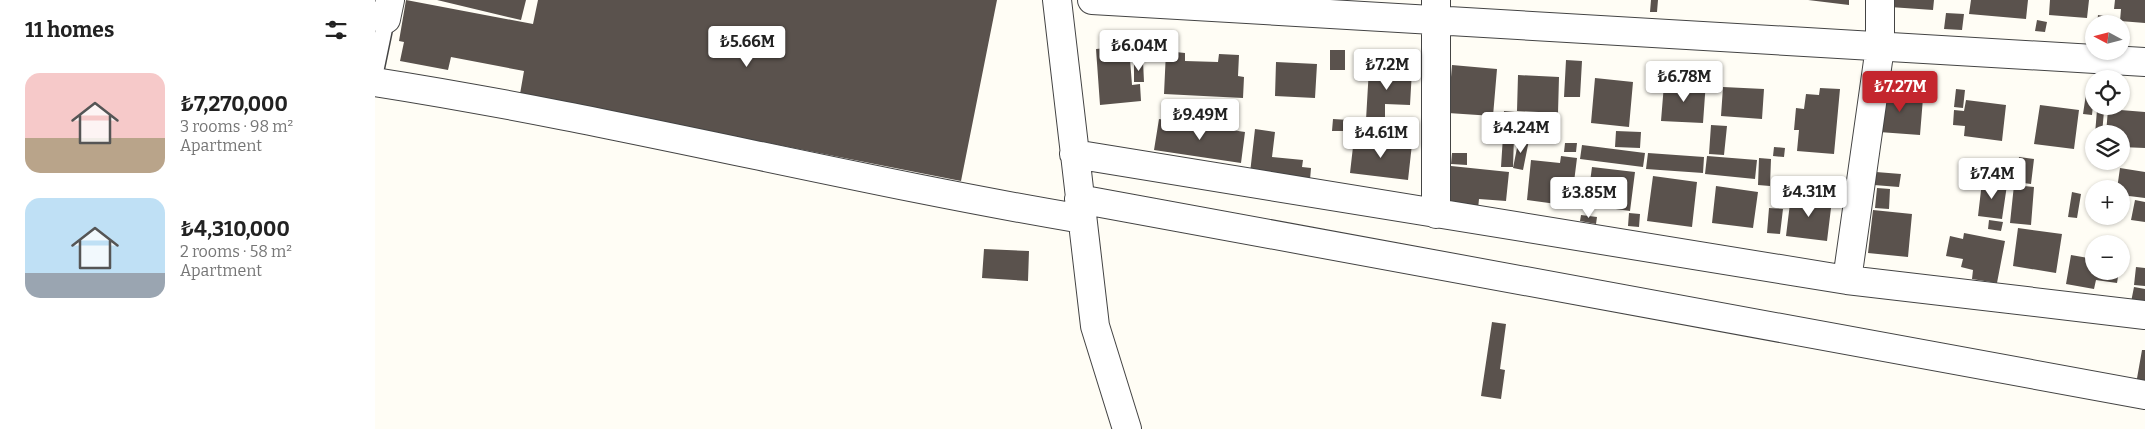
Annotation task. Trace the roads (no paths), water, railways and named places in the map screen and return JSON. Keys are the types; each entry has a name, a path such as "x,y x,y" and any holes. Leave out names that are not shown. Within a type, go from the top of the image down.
{"street":[{"path":"1057,0 1095,326 1127,429"},
{"path":"1092,0 1435,10 1880,47 2145,62"},
{"path":"1847,280 1880,47 1880,0"},
{"path":"1435,10 1436,214"},
{"path":"375,82 471,97 983,202 1081,209 2145,395"},
{"path":"1074,154 1847,280 2145,314"}],"lane":[{"path":"375,72 384,12"}]}
